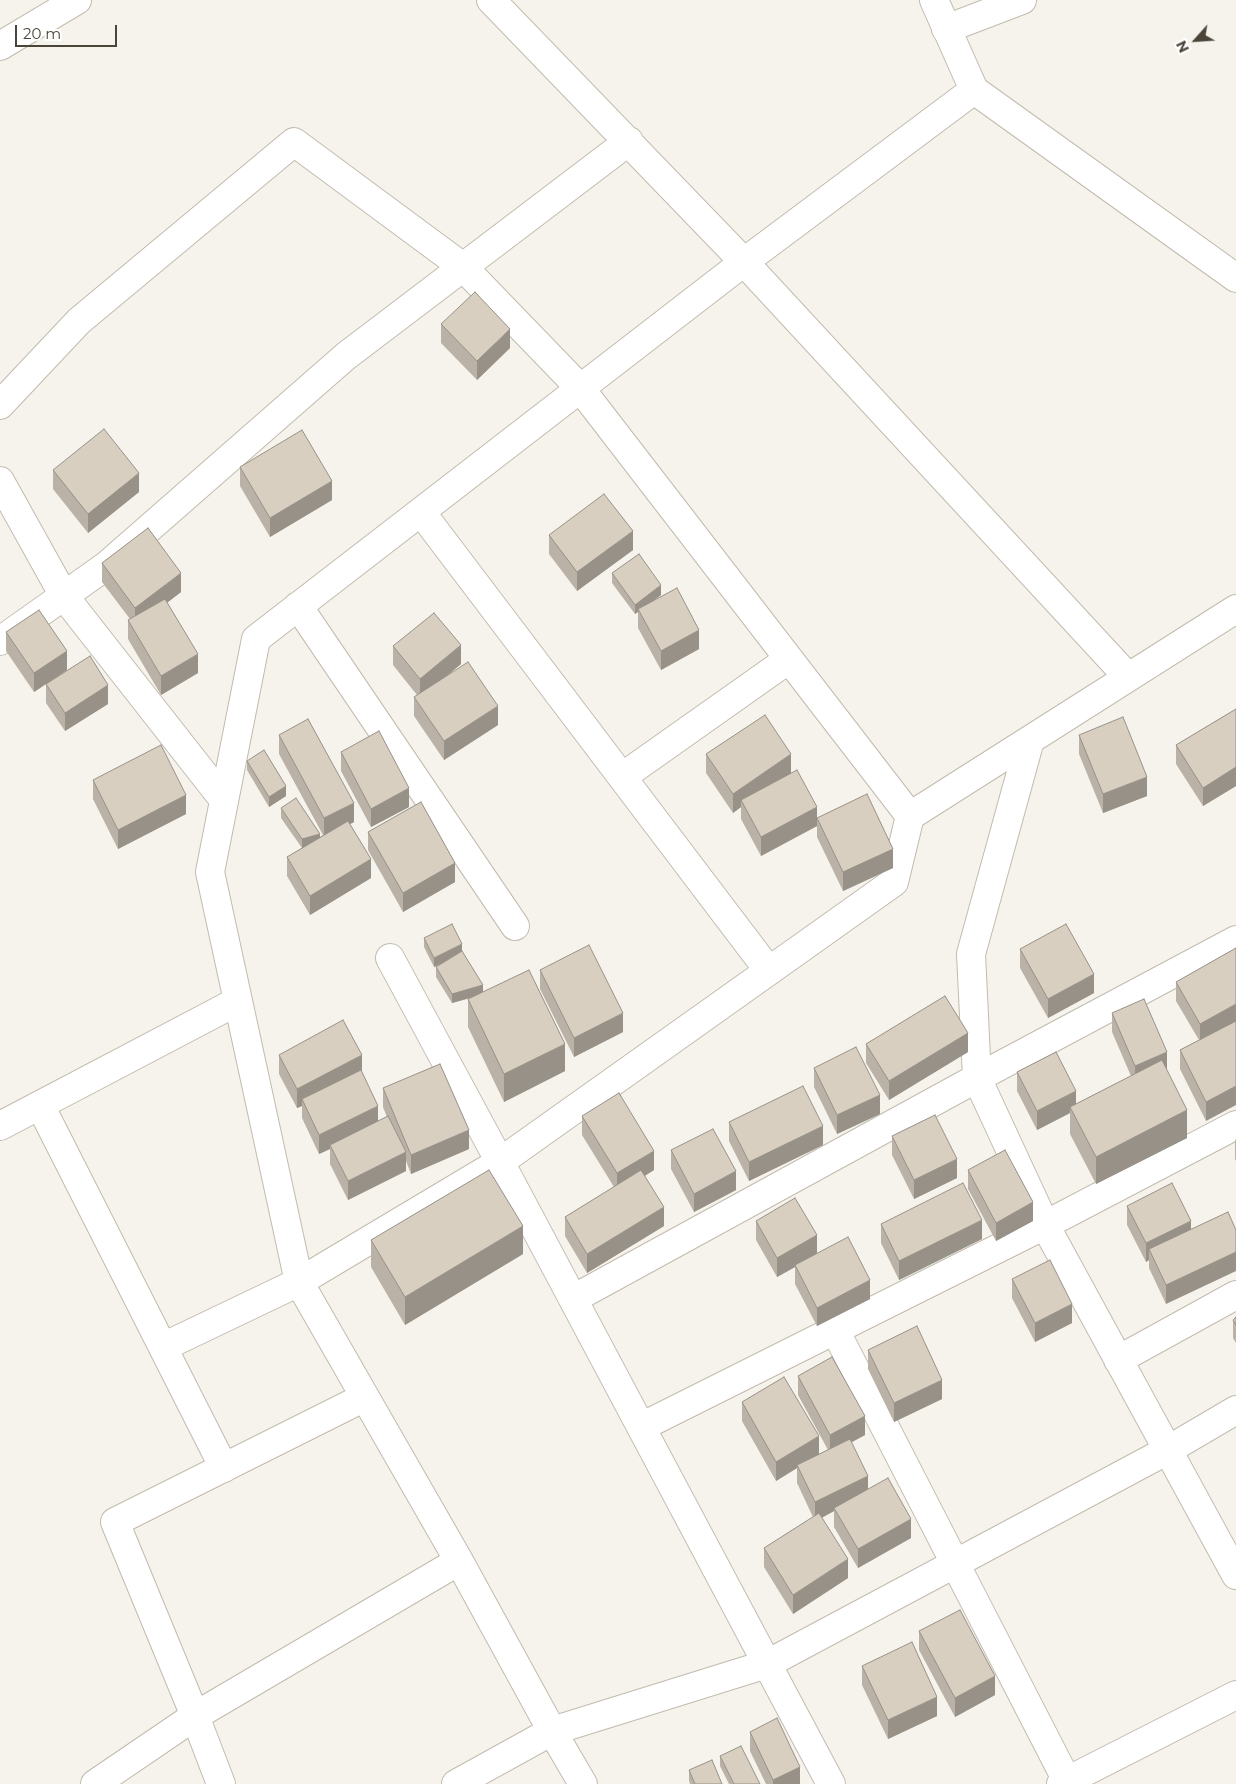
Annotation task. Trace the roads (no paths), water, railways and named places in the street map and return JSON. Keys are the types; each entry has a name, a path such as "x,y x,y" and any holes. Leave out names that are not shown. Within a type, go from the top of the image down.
{"street":[{"path":"0,46 77,0"},
{"path":"491,0 744,262 1128,677"},
{"path":"934,0 974,90 1236,278"},
{"path":"946,29 1022,0"},
{"path":"584,1784 552,1731 459,1562 299,1282 210,872 256,639 744,262 974,90"},
{"path":"0,641 106,566 346,356 628,141"},
{"path":"0,405 79,321 294,142 463,267 580,388 910,816"},
{"path":"0,481 64,596 224,800"},
{"path":"420,512 769,971"},
{"path":"298,606 515,926"},
{"path":"163,1347 299,1282 500,1162 894,882 910,816 1236,608"},
{"path":"622,777 789,659"},
{"path":"1030,740 971,954 977,1078 1045,1225 1118,1360 1168,1450 1225,1530 1236,1575"},
{"path":"573,1299 977,1078 1236,940"},
{"path":"390,958 831,1784"},
{"path":"0,1126 238,1001"},
{"path":"40,1104 224,1468"},
{"path":"642,1427 1045,1225 1236,1125"},
{"path":"1118,1360 1236,1295"},
{"path":"835,1330 955,1563 1064,1782 1236,1695"},
{"path":"221,1784 115,1522 365,1396"},
{"path":"456,1784 552,1731 767,1664 1168,1450 1236,1410"},
{"path":"94,1784 195,1716 459,1562"}]}
